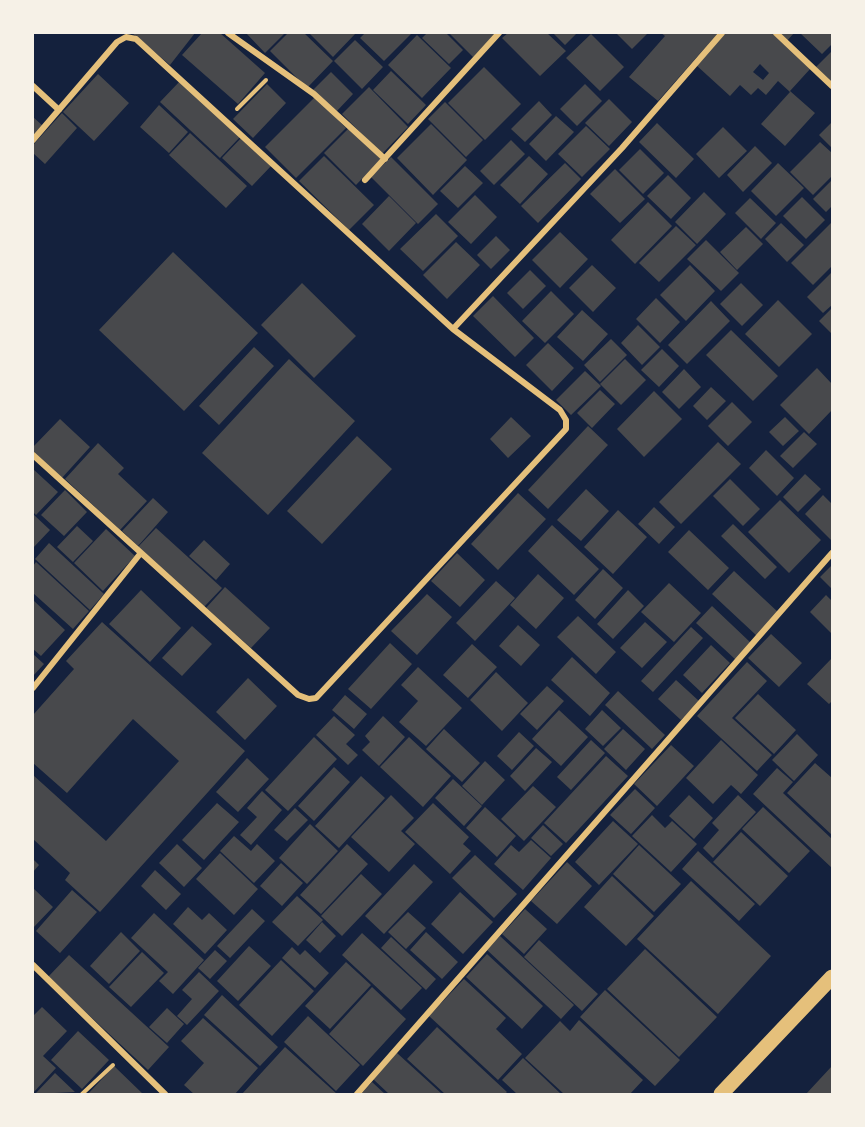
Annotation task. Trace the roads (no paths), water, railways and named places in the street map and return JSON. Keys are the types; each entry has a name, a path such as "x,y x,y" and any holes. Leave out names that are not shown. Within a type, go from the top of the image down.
{"main road":[{"path":"721,1094 832,977"}],"street":[{"path":"228,33 314,94 385,159"},
{"path":"365,180 499,33"},
{"path":"453,329 622,148 722,33"},
{"path":"776,33 832,86"},
{"path":"33,140 117,42 131,36 453,329 560,410 566,420 566,429 316,698 298,695 140,554 33,454"},
{"path":"33,86 59,110"},
{"path":"357,1094 832,553"},
{"path":"33,688 140,554"},
{"path":"33,965 165,1094"}]}
